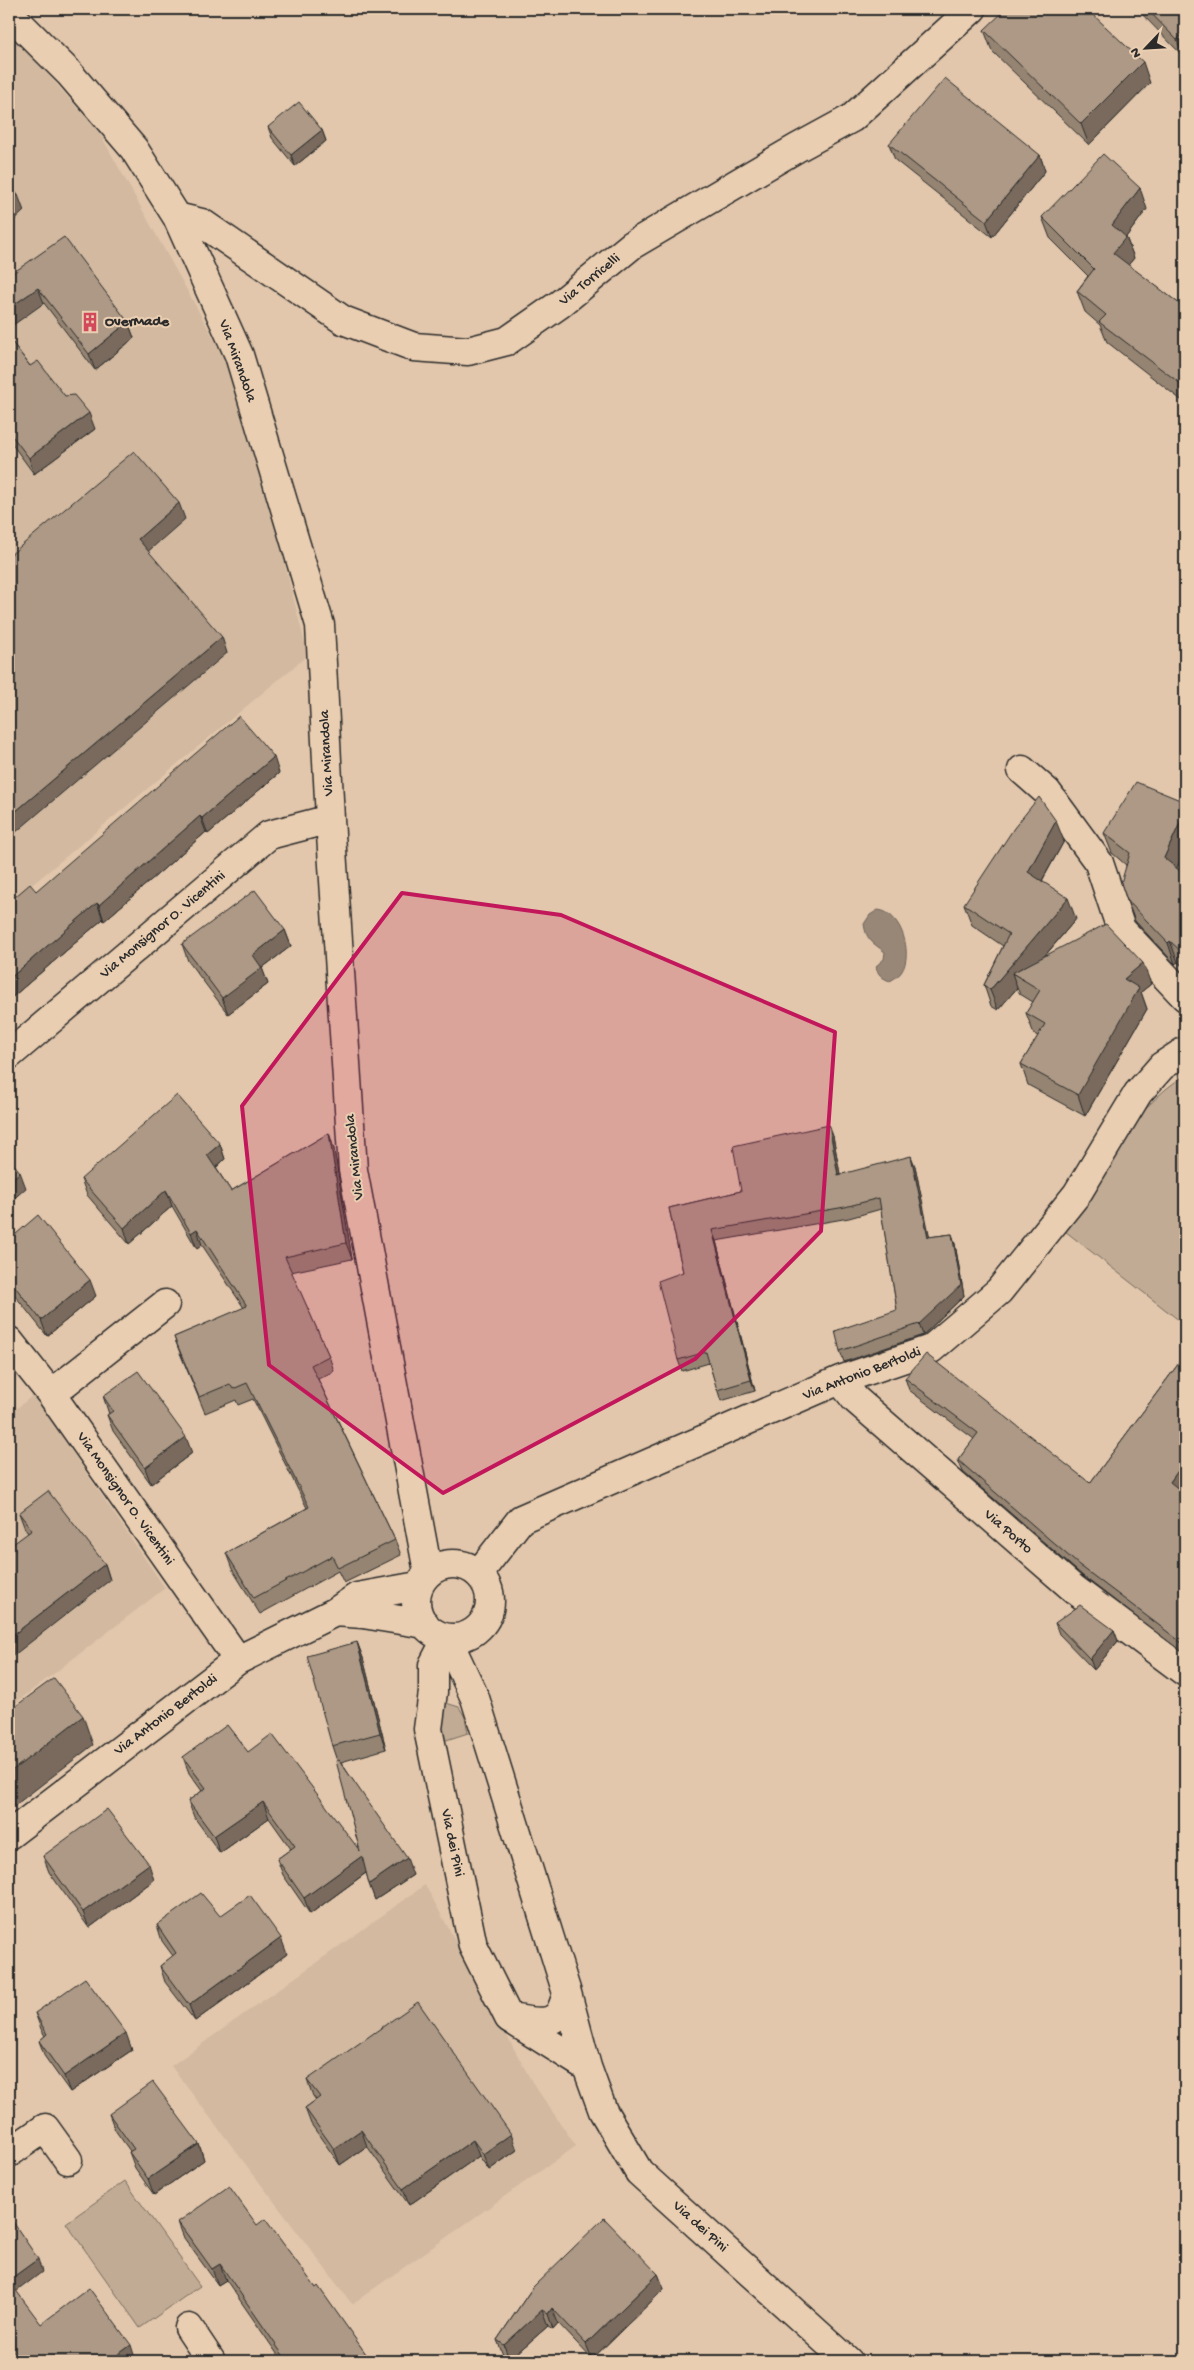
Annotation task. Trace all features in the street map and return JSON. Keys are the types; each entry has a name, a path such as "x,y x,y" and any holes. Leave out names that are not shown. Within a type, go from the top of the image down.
{"street":[{"name":"Via Torricelli","path":"177,217 202,223 343,320 414,347 468,351 507,342 560,304 632,245 797,148 852,118 972,9"},
{"name":"Via Mirandola","path":"9,13 69,73 134,149 177,217 238,355 320,625 330,819 353,1170 423,1579"},
{"path":"1022,770 1046,792 1099,863 1121,929 1185,997"},
{"name":"Via Monsignor O. Vicentini","path":"9,1056 269,835 330,819"},
{"name":"Via Antonio Bertoldi","path":"480,1573 521,1519 840,1380 930,1349 999,1291 1077,1194 1138,1094 1162,1066 1185,1051"},
{"path":"51,1394 165,1304"},
{"name":"Via Monsignor O. Vicentini","path":"9,1341 51,1394 238,1660"},
{"name":"Via Porto","path":"840,1380 855,1400 1074,1589 1185,1672"},
{"path":"335,1612 363,1614 461,1638 476,1631 487,1618 491,1603 488,1587 480,1573 463,1564 445,1564 423,1579 416,1603 420,1618 436,1631"},
{"name":"Via Antonio Bertoldi","path":"9,1835 238,1660 335,1612 357,1597 423,1579"},
{"name":"Via dei Pini","path":"436,1631 475,1698 567,1994 588,2068 603,2111 639,2172 848,2361"},
{"name":"Via dei Pini","path":"436,1631 433,1692 428,1729 473,1946 509,2018"},
{"name":"Via dei Pini","path":"475,1698 476,1631"},
{"path":"509,2018 537,2022 550,2020 559,2014 567,1994"},
{"path":"509,2018 588,2068"},
{"path":"9,2153 45,2128 68,2160"},
{"path":"189,2328 211,2361"}],"highlighted area":[{"path":"402,893 561,915 835,1032 821,1231 695,1359 443,1493 269,1365 242,1106"}],"shaded area":[{"path":"9,31 99,132 238,382 308,655 9,904"},
{"path":"878,910 886,912 893,918 899,926 906,945 905,964 902,971 890,981 881,976 876,966 884,959 885,952 868,938 864,924 870,915"},
{"path":"1185,1076 1185,1325 1065,1231 1103,1168 1133,1124 1167,1088"},
{"path":"33,1395 165,1588 9,1708 9,1415"},
{"path":"446,1703 459,1707 465,1717 468,1733 437,1743 442,1706"},
{"path":"425,1885 532,2082 576,2146 352,2304 171,2066"},
{"path":"125,2181 200,2286 140,2328 66,2223"}],"building":[{"path":"1006,9 1087,9 1143,62 1081,124 984,30"},
{"path":"1147,9 1185,9 1185,31 1177,40"},
{"path":"945,78 1040,155 986,221 889,144"},
{"path":"299,102 322,130 291,155 268,127"},
{"path":"1103,154 1140,188 1112,225 1126,237 1113,253 1185,308 1185,387 1099,322 1106,315 1077,291 1094,269 1042,217"},
{"path":"9,184 18,195 9,204"},
{"name":"OverMade","path":"64,237 128,322 89,354 38,288 9,308 9,273 10,275"},
{"path":"9,338 30,366 38,361 65,396 74,395 89,413 29,458 9,432"},
{"path":"134,451 179,503 138,539 222,637 9,817 9,556"},
{"path":"239,716 274,757 202,818 200,816 99,905 97,903 9,979 9,902 30,884 36,891"},
{"path":"1136,782 1185,802 1185,812 1164,858 1185,875 1185,955 1170,941 1168,943 1127,900 1121,883 1130,853 1104,833"},
{"path":"1039,797 1056,821 1028,872 1068,898 990,990 984,985 1009,934 964,904 1014,828"},
{"path":"255,890 285,930 253,955 262,968 222,998 182,944"},
{"path":"1106,924 1143,963 1124,979 1139,988 1078,1095 1021,1064 1045,1024 1026,1013 1040,990 1012,973"},
{"path":"177,1095 220,1144 207,1155 231,1191 329,1133 346,1243 285,1257 329,1356 311,1365 395,1540 338,1568 332,1556 254,1598 226,1553 309,1507 247,1383 233,1389 230,1384 199,1397 174,1337 247,1306 197,1229 191,1233 166,1190 124,1228 81,1179"},
{"path":"829,1125 838,1175 911,1156 928,1237 952,1234 961,1285 919,1324 840,1351 835,1331 897,1310 879,1198 845,1207 712,1230 751,1380 717,1390 706,1352 678,1360 658,1281 683,1272 669,1208 741,1191 733,1146"},
{"path":"9,1158 20,1172 9,1182"},
{"path":"38,1215 90,1280 41,1320 9,1279 9,1240"},
{"path":"926,1354 1090,1483 1185,1355 1185,1461 1170,1482 1185,1494 1185,1645 1079,1565 958,1460 978,1433 905,1378"},
{"path":"138,1371 186,1437 145,1468 107,1415 113,1411 103,1396"},
{"path":"48,1491 105,1564 9,1638 9,1547 32,1530 19,1513"},
{"path":"1080,1605 1114,1630 1090,1659 1055,1623"},
{"path":"357,1642 380,1733 332,1746 307,1656"},
{"path":"54,1678 83,1716 9,1773 9,1711"},
{"path":"227,1725 248,1752 272,1734 360,1851 336,1761 339,1760 407,1858 369,1884 362,1856 304,1898 277,1859 295,1846 263,1802 214,1836 188,1801 206,1788 183,1757"},
{"path":"107,1809 149,1864 83,1912 43,1856"},
{"path":"201,1893 220,1916 250,1895 281,1938 189,2005 160,1966 176,1953 157,1925"},
{"path":"85,1978 126,2033 64,2076 39,2041 47,2034 35,2013"},
{"path":"418,2002 511,2134 483,2154 473,2140 403,2189 361,2130 334,2149 305,2108 320,2097 307,2080"},
{"path":"153,2082 199,2144 148,2179 129,2152 134,2149 109,2114"},
{"path":"229,2186 257,2225 265,2219 316,2288 318,2286 371,2361 287,2361 220,2264 212,2269 178,2222"},
{"path":"604,2218 658,2274 586,2344 552,2308 548,2314 542,2310 504,2345 497,2340 533,2287"},
{"path":"11,2219 38,2259 9,2280 9,2221"},
{"path":"9,2281 41,2324 89,2288 131,2345 109,2361 9,2361"}],"place":[{"name":"OverMade","path":"90,322"}]}
